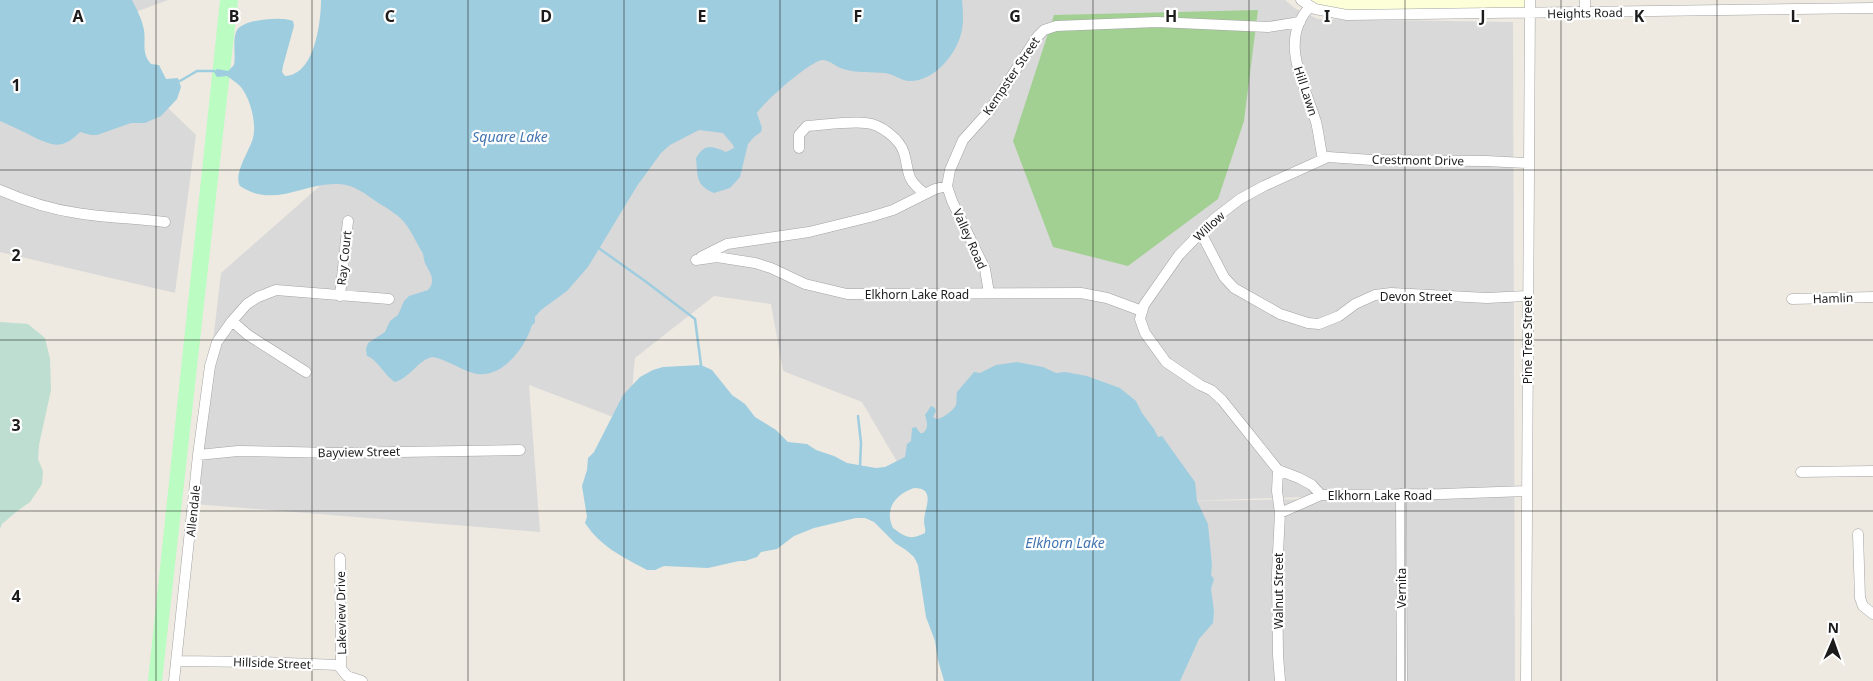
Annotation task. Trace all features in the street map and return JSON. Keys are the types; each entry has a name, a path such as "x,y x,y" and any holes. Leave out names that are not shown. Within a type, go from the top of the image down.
{"street":[{"name":"Heights Road","path":"1301,0 1311,6 1332,13 1347,15 1530,14 1784,5 1873,8"},
{"name":"Pine Tree Street","path":"1526,681 1530,0"},
{"path":"1585,0 1585,12"},
{"path":"1300,22 1302,15 1311,6"},
{"name":"Kempster Street","path":"947,186 950,170 963,140 990,110 1031,46 1044,30 1056,26 1157,22 1268,27 1300,22"},
{"name":"Hill Lawn","path":"1300,22 1294,49 1296,62 1316,121 1323,160"},
{"path":"799,148 800,135 807,126 867,123 894,136 904,152 908,176 924,193 947,186"},
{"name":"Crestmont Drive","path":"1248,195 1328,157 1372,160 1486,160 1528,163"},
{"name":"Valley Road","path":"947,186 952,201 984,269 989,294"},
{"path":"0,190 30,202 78,214 165,222"},
{"name":"Elkhorn Lake Road","path":"924,193 893,210 870,217 809,232 727,244 696,260 717,257 755,263 772,268 805,284 847,294 1081,293 1107,298 1142,311 1140,319 1145,334 1166,362 1211,390 1222,400 1278,470 1312,485 1321,495 1527,491"},
{"name":"Willow","path":"1142,311 1144,305 1174,262 1214,220 1248,195"},
{"name":"Ray Court","path":"340,296 348,221"},
{"name":"Devon Street","path":"1201,233 1224,277 1234,288 1280,314 1308,323 1319,324 1339,316 1355,304 1375,295 1391,293 1487,298 1528,296"},
{"name":"Allendale","path":"174,681 198,455 210,366 217,342 247,304 258,297 276,290 389,299"},
{"name":"Hamlin","path":"1792,299 1873,297"},
{"path":"232,321 248,335 306,372"},
{"name":"Bayview Street","path":"198,455 238,451 336,453 520,450"},
{"name":"Walnut Street","path":"1278,470 1277,491 1280,513 1277,560 1278,668 1280,681"},
{"path":"1801,472 1873,471"},
{"name":"Vernita","path":"1401,494 1402,681"},
{"path":"1280,513 1321,495"},
{"path":"1858,534 1860,598 1863,606 1873,614"},
{"name":"Lakeview Drive","path":"340,558 341,667"},
{"name":"Hillside Street","path":"176,661 261,662 338,666 341,667 347,676 362,681"},
{"path":"1270,681 1278,668"}],"shaded area":[{"path":"0,0 168,0 87,30 196,135 175,293 0,252"},
{"path":"866,0 1285,0 1296,9 1318,19 1513,22 1515,681 1080,681 1142,501 903,472 862,402 783,371 771,304 714,296 635,358 629,423 529,385 540,532 194,504 221,273 364,147 642,101","holes":["1332,496 1323,503 1327,499 1188,501"]},
{"path":"1306,0 1528,0 1528,10 1338,11 1319,7"},
{"path":"0,322 28,324 45,338 50,359 51,390 39,445 38,459 43,471 42,484 30,502 2,524 0,529"}],"green space":[{"path":"220,0 238,0 162,681 148,681"},
{"path":"1258,10 1244,121 1218,199 1128,266 1053,247 1013,141 1054,15"}],"water":[{"path":"0,0 132,0 143,26 146,56 151,64 159,65 166,79 178,78 181,87 177,99 161,116 145,123 131,123 97,135 80,132 67,142 55,145 0,121"},
{"name":"Square Lake","path":"321,0 962,0 963,22 958,42 949,59 935,72 919,80 907,81 885,73 848,70 825,60 807,67 778,91 757,113 762,128 761,132 748,144 740,177 730,188 714,193 703,187 698,175 696,158 703,150 713,147 726,152 734,148 723,133 699,130 670,145 661,153 637,186 588,267 567,291 541,310 535,317 535,323 532,325 524,343 510,361 493,372 483,374 473,373 432,357 422,362 401,380 395,382 374,360 367,356 366,349 368,343 385,332 390,321 398,315 404,301 409,296 428,290 431,286 431,275 425,263 423,253 409,229 402,219 392,211 350,186 326,184 289,193 265,195 240,186 238,181 240,169 254,132 252,110 240,86 227,76 217,77 214,72 217,69 228,71 234,65 235,38 237,30 241,26 255,21 281,19 293,21 294,26 282,72 285,76 295,73 303,67 310,57 314,46 320,21"},
{"name":"Elkhorn Lake","path":"1017,362 1043,367 1056,373 1065,372 1087,376 1120,388 1136,401 1158,437 1162,436 1195,482 1197,501 1208,524 1212,565 1211,575 1214,579 1211,589 1214,611 1213,623 1199,639 1180,681 944,681 935,641 926,617 918,565 914,557 895,543 874,522 865,518 856,518 814,528 794,536 777,549 761,552 757,557 745,561 708,568 664,566 655,570 647,570 613,551 598,539 585,523 587,517 582,486 587,470 588,458 594,452 623,395 640,377 653,370 663,367 701,365 712,370 732,395 745,404 755,417 776,430 788,442 807,444 816,450 847,463 876,468 885,467 905,457 907,444 911,441 912,428 916,427 920,433 925,431 927,425 925,415 931,406 936,411 933,417 938,419 944,416 955,407 957,392 974,372 980,373 996,365","holes":["914,488 925,491 928,500 924,521 925,533 916,537 909,537 893,528 890,515 891,509 901,494"]}],"waterway":[{"path":"180,81 197,71 214,71"},
{"path":"600,249 695,319 701,365"},
{"path":"858,416 861,443 860,466"}]}
